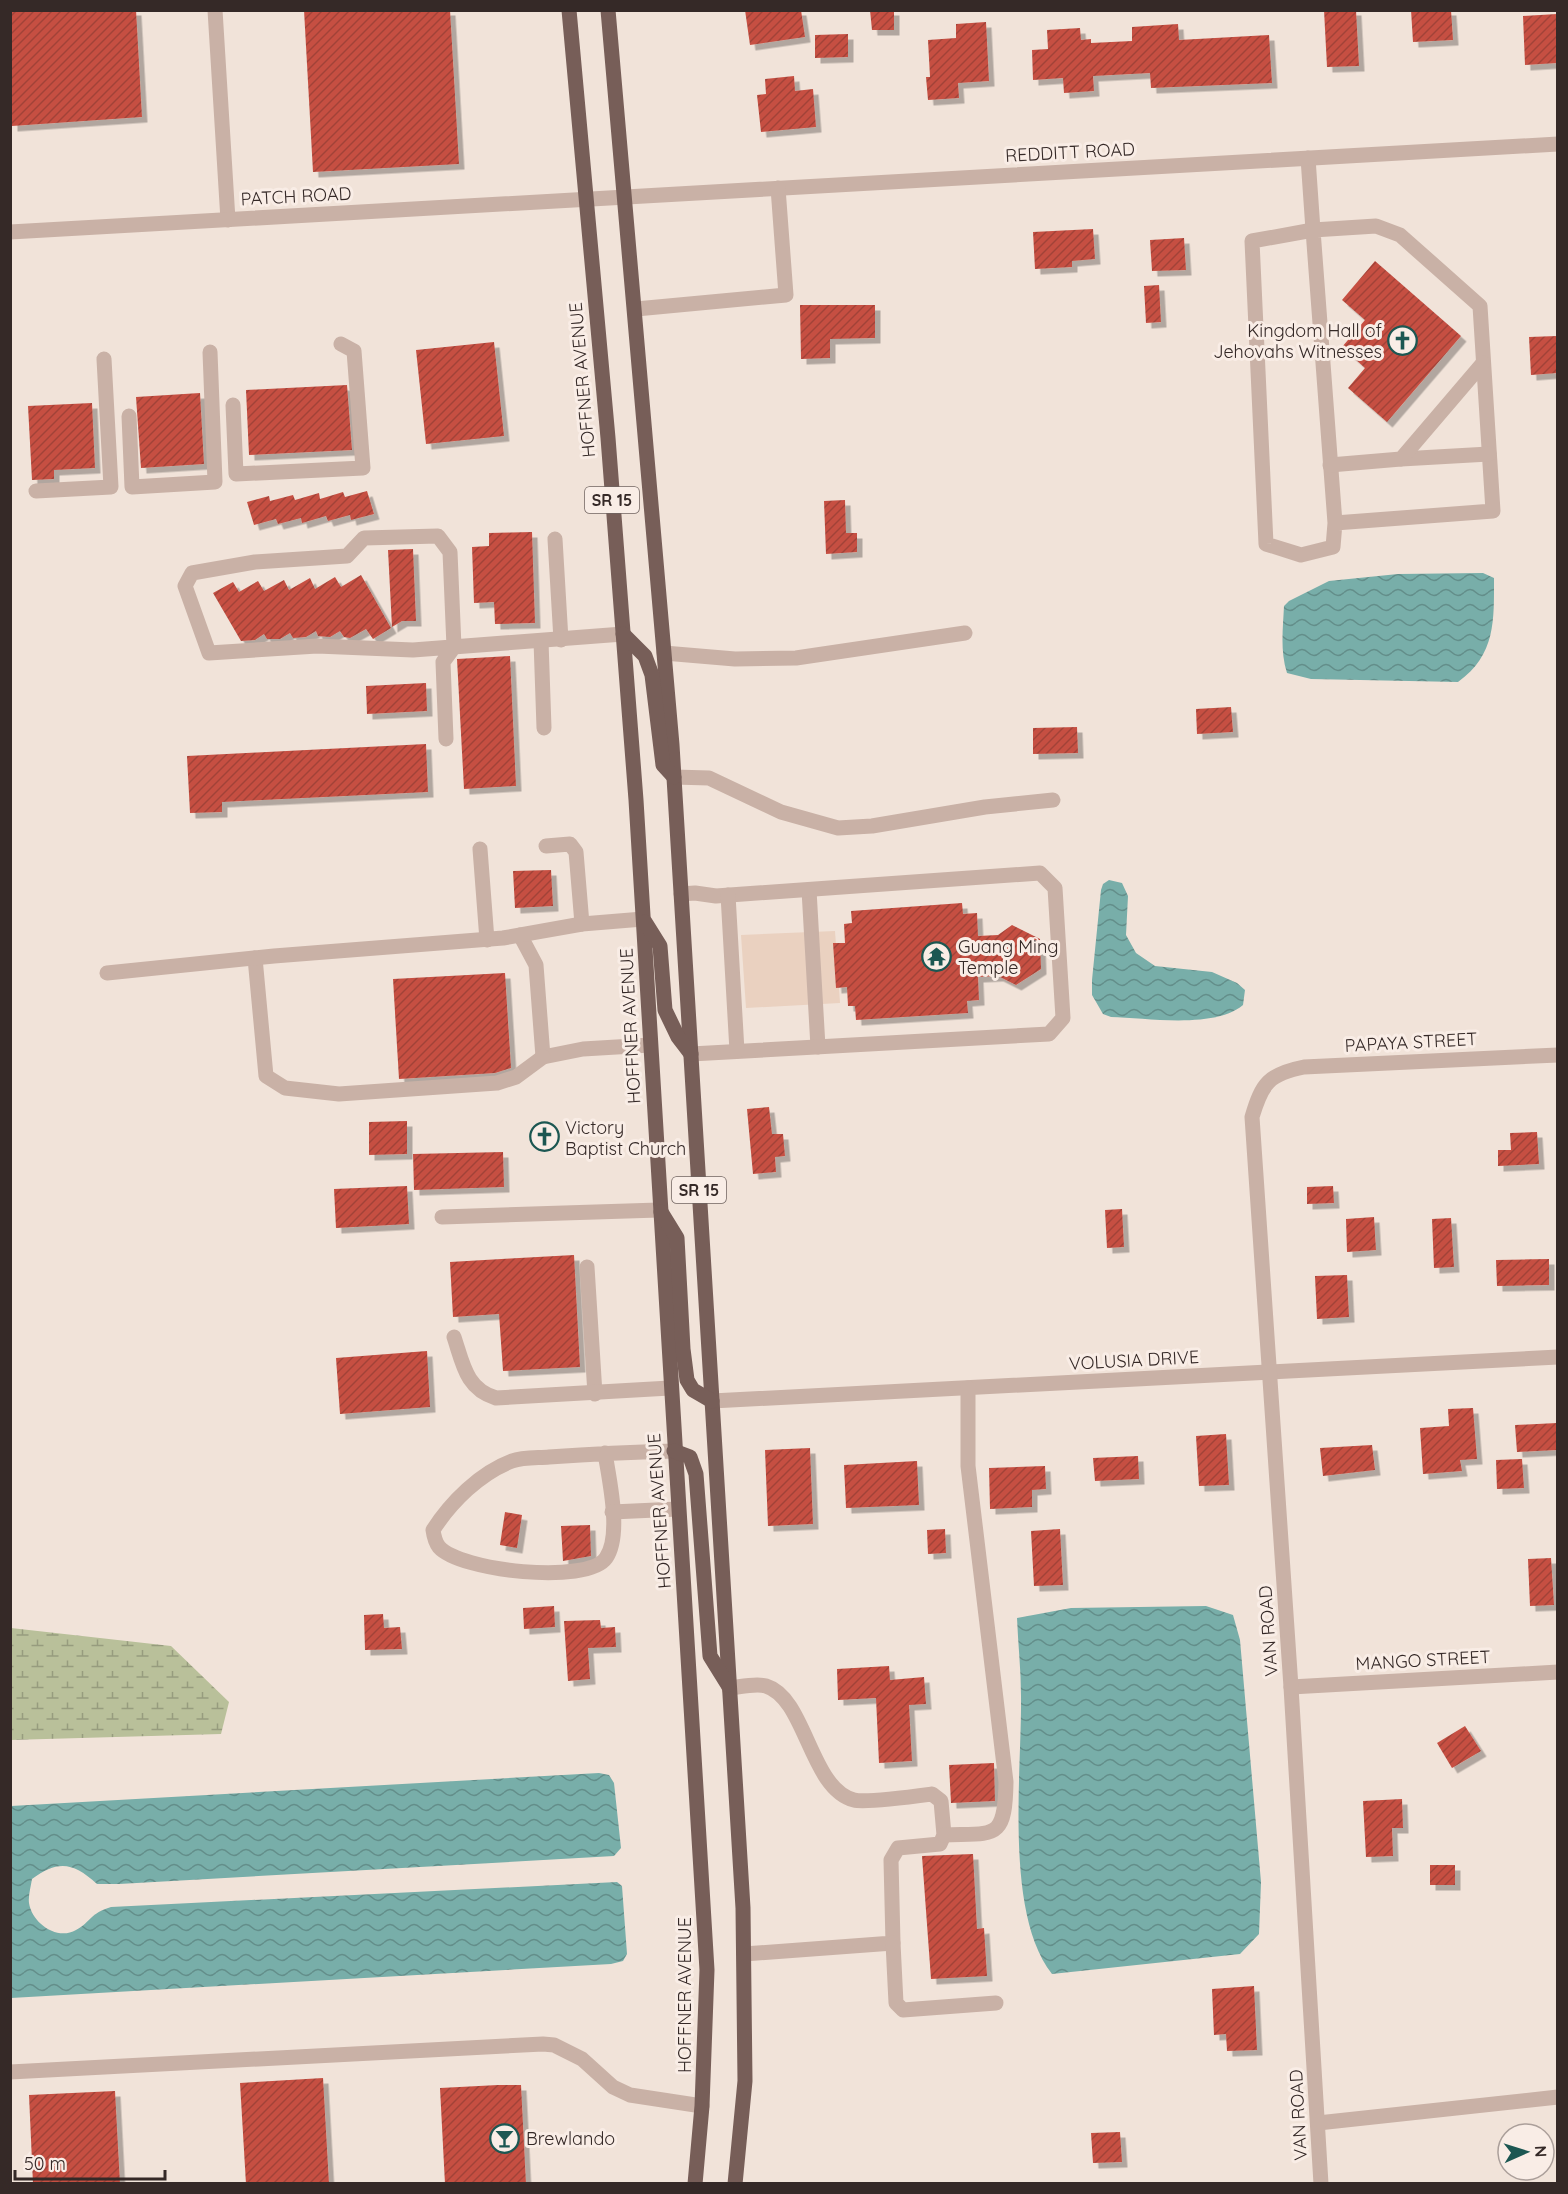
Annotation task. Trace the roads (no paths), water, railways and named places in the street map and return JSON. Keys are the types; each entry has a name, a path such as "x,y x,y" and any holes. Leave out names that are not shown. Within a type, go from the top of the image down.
{"main road":[{"name":"HOFFNER AVENUE","path":"569,10 584,199 608,438 623,634 643,920 707,1970 702,2106 695,2184"},
{"name":"SR 15","path":"608,10 636,309 674,777 729,1688 744,1954 745,2081 735,2184"},
{"path":"623,634 645,656 652,675 663,765 674,777"},
{"path":"643,920 660,946 665,1010 678,1037 691,1054"},
{"path":"659,1210 677,1238 682,1349 687,1380 693,1390 712,1401"},
{"path":"674,1451 690,1457 696,1473 710,1656 729,1688"}],"street":[{"path":"216,10 228,220"},
{"name":"REDDITT ROAD","path":"584,199 1557,144"},
{"path":"1308,158 1313,230 1330,465 1335,523 1333,547 1301,555 1266,544 1252,242 1313,230 1376,226 1400,235 1480,306 1492,511 1335,523"},
{"path":"636,309 786,295 778,188"},
{"name":"PATCH ROAD","path":"10,232 584,199"},
{"path":"233,405 236,474 363,468 354,351 341,344"},
{"path":"129,416 132,487 215,482 210,352"},
{"path":"36,492 111,487 105,359"},
{"path":"1401,459 1484,363"},
{"path":"1330,465 1489,454"},
{"path":"446,739 443,662 454,647 450,552 438,536 364,538 347,556 255,562 192,573 185,586 209,653 317,646 413,650 454,647 541,641 561,640 623,634"},
{"path":"555,539 561,640"},
{"path":"664,653 735,659 796,658 964,633"},
{"path":"541,641 544,728"},
{"path":"674,777 709,778 781,812 838,828 893,823 985,807 1053,800"},
{"path":"546,846 570,844 576,852 582,924"},
{"path":"480,849 487,940"},
{"path":"681,894 728,895 1040,873 1056,888 1063,1018 1049,1034 691,1054"},
{"path":"809,890 818,1047"},
{"path":"728,895 737,1051"},
{"path":"107,973 255,958 487,940 582,924 643,920"},
{"path":"520,935 536,965 543,1057"},
{"path":"255,958 266,1076 285,1088 339,1094 497,1083 516,1077 543,1057 583,1049 650,1045"},
{"name":"PAPAYA STREET","path":"1269,1079 1283,1071 1304,1067 1557,1055"},
{"name":"VAN ROAD","path":"1269,1079 1259,1095 1252,1117 1291,1687 1321,2184"},
{"path":"442,1217 659,1210"},
{"path":"587,1267 595,1394"},
{"path":"454,1337 469,1378 480,1394 496,1398 670,1388"},
{"name":"VOLUSIA DRIVE","path":"712,1401 1557,1357"},
{"path":"944,1835 992,1833 1000,1827 1005,1806 1006,1782 968,1466 968,1388"},
{"path":"605,1453 612,1512 610,1548 606,1558 598,1565 583,1571 502,1570 466,1561 440,1549 434,1539 433,1530 465,1493 491,1472 514,1461 605,1453 674,1451"},
{"path":"612,1512 678,1509"},
{"name":"MANGO STREET","path":"1291,1687 1557,1672"},
{"path":"729,1688 765,1686 779,1693 789,1705 822,1771 839,1790 854,1800 932,1794 941,1801 944,1835 940,1844 898,1848 891,1860 896,2003 903,2010 996,2003"},
{"path":"744,1954 893,1943"},
{"path":"10,2072 543,2044 554,2045 582,2059 613,2086 630,2095 702,2106"},
{"path":"1318,2123 1557,2097"}],"water":[{"path":"1483,573 1494,578 1494,608 1490,636 1480,660 1458,682 1311,679 1287,673 1283,656 1283,631 1284,606 1289,601 1329,581 1398,574"},
{"path":"1109,880 1122,883 1128,896 1126,935 1136,953 1155,966 1212,972 1237,983 1245,990 1243,1005 1216,1017 1198,1020 1111,1017 1103,1014 1092,995 1092,980 1101,890 1103,884"},
{"path":"1206,1606 1233,1615 1240,1640 1261,1882 1259,1934 1240,1954 1052,1974 1037,1948 1027,1916 1021,1879 1019,1801 1021,1686 1017,1618 1071,1608"},
{"path":"599,1773 609,1775 614,1783 621,1848 614,1856 119,1884 97,1884 80,1871 58,1866 32,1879 29,1903 35,1917 46,1928 54,1932 69,1933 81,1927 99,1912 111,1907 617,1882 622,1886 627,1954 623,1961 611,1964 11,1998 11,1806"}],"place":[{"name":"Kingdom Hall of Jehovahs Witnesses","path":"1403,340"},
{"name":"Guang Ming Temple","path":"937,956"},
{"name":"Victory Baptist Church","path":"544,1137"},
{"name":"Brewlando","path":"505,2138"}]}
